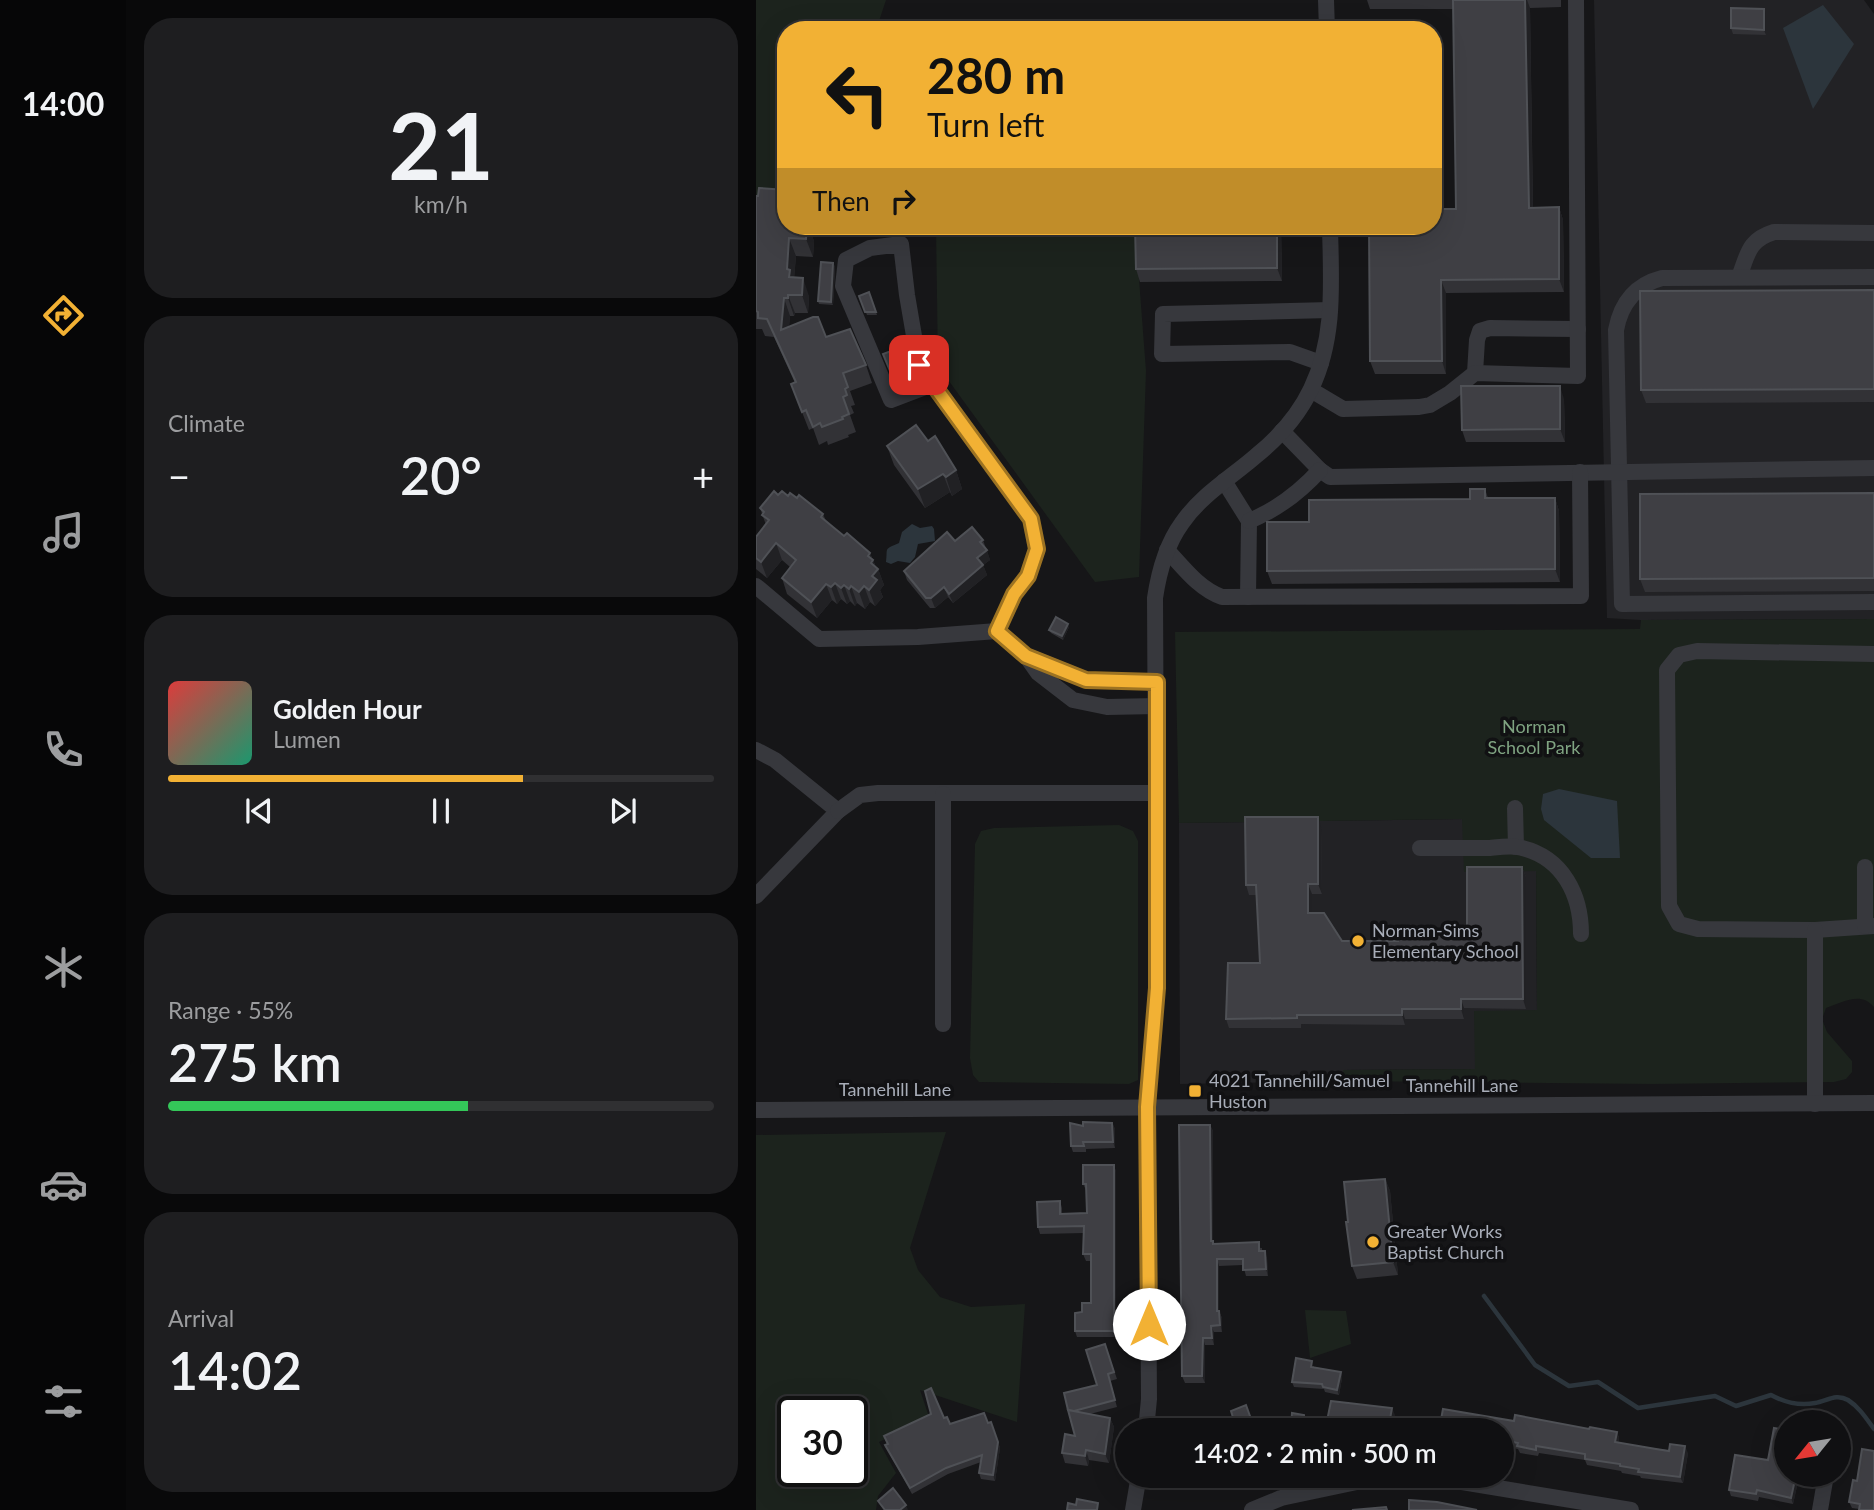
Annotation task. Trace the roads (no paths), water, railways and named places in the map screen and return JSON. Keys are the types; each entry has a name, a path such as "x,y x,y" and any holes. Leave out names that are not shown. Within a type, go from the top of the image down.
{"street":[{"path":"1326,0 1327,21"},
{"path":"1311,390 1343,409 1419,407 1430,405 1450,393 1475,373 1578,376 1576,0"},
{"path":"1739,277 1756,240 1774,232 1874,233"},
{"path":"1147,1418 1147,1107 1157,988 1155,598 1167,550 1188,514 1282,431 1311,390 1329,333 1330,235"},
{"path":"933,384 891,400 843,286 846,260 870,248 901,244 919,365 933,384 1031,519 1037,549 1028,576 1014,594 997,631"},
{"path":"1874,276 1662,278 1648,281 1625,302 1619,313 1616,330 1622,604 1874,602"},
{"path":"1321,363 1290,352 1162,354 1163,314 1330,310"},
{"path":"1475,373 1476,340 1480,331 1490,328 1578,329"},
{"path":"1282,431 1330,477 1874,468"},
{"path":"1249,521 1264,515 1297,493 1320,470"},
{"path":"1167,550 1197,582 1222,597 1581,596 1580,472"},
{"path":"1224,481 1249,521 1248,597"},
{"path":"756,586 819,639 919,637 997,631 1026,656 1038,673 1073,700 1107,707 1157,706"},
{"path":"1865,867 1870,926 1815,930 1698,929 1679,924 1669,906 1667,670 1678,655 1697,651 1874,654"},
{"path":"1026,656 1086,680 1157,682"},
{"path":"756,750 775,760 838,811"},
{"path":"756,896 838,811 860,795 1157,793"},
{"path":"943,794 943,1024"},
{"path":"1515,808 1516,847"},
{"path":"1420,848 1516,847 1542,856 1566,876 1576,894 1581,914 1581,934"},
{"path":"1815,930 1815,1104"},
{"name":"Tannehill Lane","path":"756,1110 1874,1103"},
{"path":"1252,1510 1281,1498 1371,1479 1456,1481 1631,1510"},
{"path":"1133,1510 1137,1488"},
{"path":"1820,1510 1824,1488"}],"waterway":[{"path":"1484,1296 1535,1365 1569,1386 1598,1382 1638,1408 1715,1396 1736,1406 1771,1395 1804,1404 1839,1397 1856,1406 1874,1429"}],"place":[{"name":"Norman-Sims Elementary School","path":"1358,941"},
{"name":"4021 Tannehill/Samuel Huston","path":"1195,1091"},
{"name":"Greater Works Baptist Church","path":"1373,1242"}],"park label":[{"name":"Norman School Park","path":"1534,737"}]}
